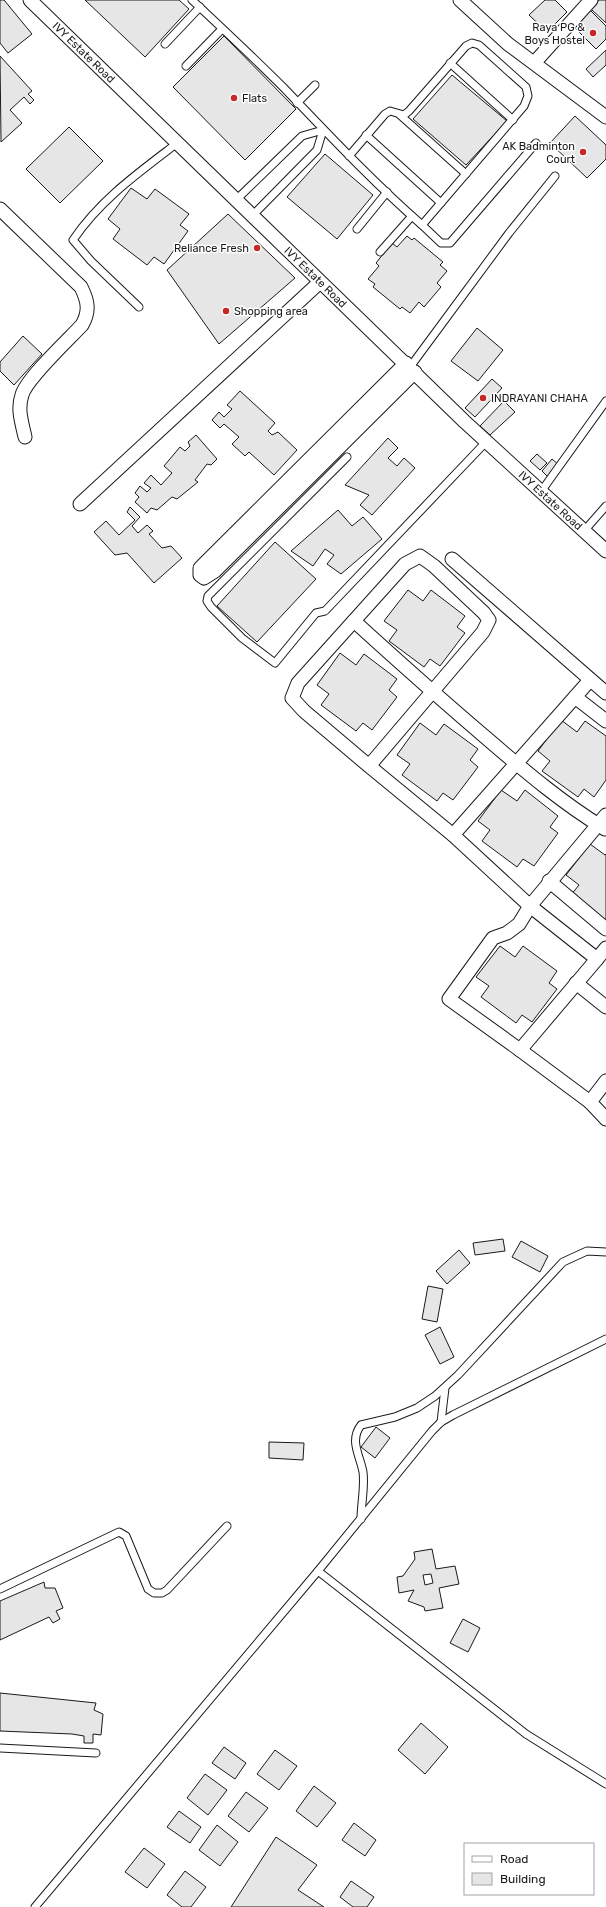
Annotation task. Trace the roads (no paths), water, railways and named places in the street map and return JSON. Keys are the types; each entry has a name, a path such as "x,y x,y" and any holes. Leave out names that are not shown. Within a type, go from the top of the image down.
{"street":[{"name":"IVY Estate Road","path":"30,0 176,144 237,199 252,216 486,442 606,551"},
{"path":"460,0 508,44 535,62 606,117"},
{"path":"535,62 590,0"},
{"path":"0,209 81,287 87,299 88,315 82,324 30,381 22,394 19,410 25,437"},
{"path":"80,504 320,282"},
{"path":"410,367 312,483 214,571 204,578 200,575 200,568 298,469 410,367"},
{"path":"369,766 484,632 489,620 484,612 434,566 420,556 405,564 298,683 292,698 304,712 369,766 453,835 530,906 597,959"},
{"path":"452,559 606,693"},
{"path":"354,621 432,692 516,764 553,793 603,823 549,881 530,906 519,924 507,933 493,938 449,999 590,1102 606,1119"},
{"path":"453,835 590,680"},
{"path":"575,697 606,720"},
{"path":"549,881 606,929"},
{"path":"520,1050 606,948"},
{"path":"576,983 606,1008"},
{"path":"590,1102 606,1081"}],"lane":[{"path":"192,0 349,156 441,243 450,243 536,142"},
{"path":"165,44 200,7"},
{"path":"186,66 222,29"},
{"path":"400,115 404,115 409,111 450,63 466,46 472,43 479,45 521,82 526,87 528,96 524,106 513,120 422,225"},
{"path":"450,63 513,120"},
{"path":"297,103 315,85"},
{"path":"349,156 385,114 390,111 400,115 466,174"},
{"path":"237,199 302,136 323,130"},
{"path":"252,216 317,150 323,130"},
{"path":"366,135 441,203"},
{"path":"139,307 90,261 73,240 84,223 117,189 176,144"},
{"path":"410,367 509,233 555,176"},
{"path":"357,229 387,192"},
{"path":"380,252 412,216"},
{"path":"540,492 606,401"},
{"path":"346,457 312,483 283,520 211,591 207,601 242,638 274,663 316,613 325,611 486,442"},
{"path":"298,469 312,483"},
{"path":"584,531 606,506"},
{"path":"360,1519 363,1480 355,1446 356,1431 361,1425 368,1422 395,1417 417,1408 445,1388 563,1262 587,1251 606,1252"},
{"path":"35,1907 318,1571 441,1422 606,1339"},
{"path":"441,1422 445,1388"},
{"path":"0,1589 119,1532 126,1536 148,1588 154,1593 162,1593 167,1590 227,1526"},
{"path":"318,1571 526,1734 606,1784"},
{"path":"0,1748 96,1752"}],"place":[{"name":"Raya PG & Boys Hostel","path":"593,33"},
{"name":"Flats","path":"234,98"},
{"name":"AK Badminton Court","path":"583,152"},
{"name":"Reliance Fresh","path":"257,248"},
{"name":"Shopping area","path":"226,311"},
{"name":"INDRAYANI CHAHA","path":"483,398"}]}
